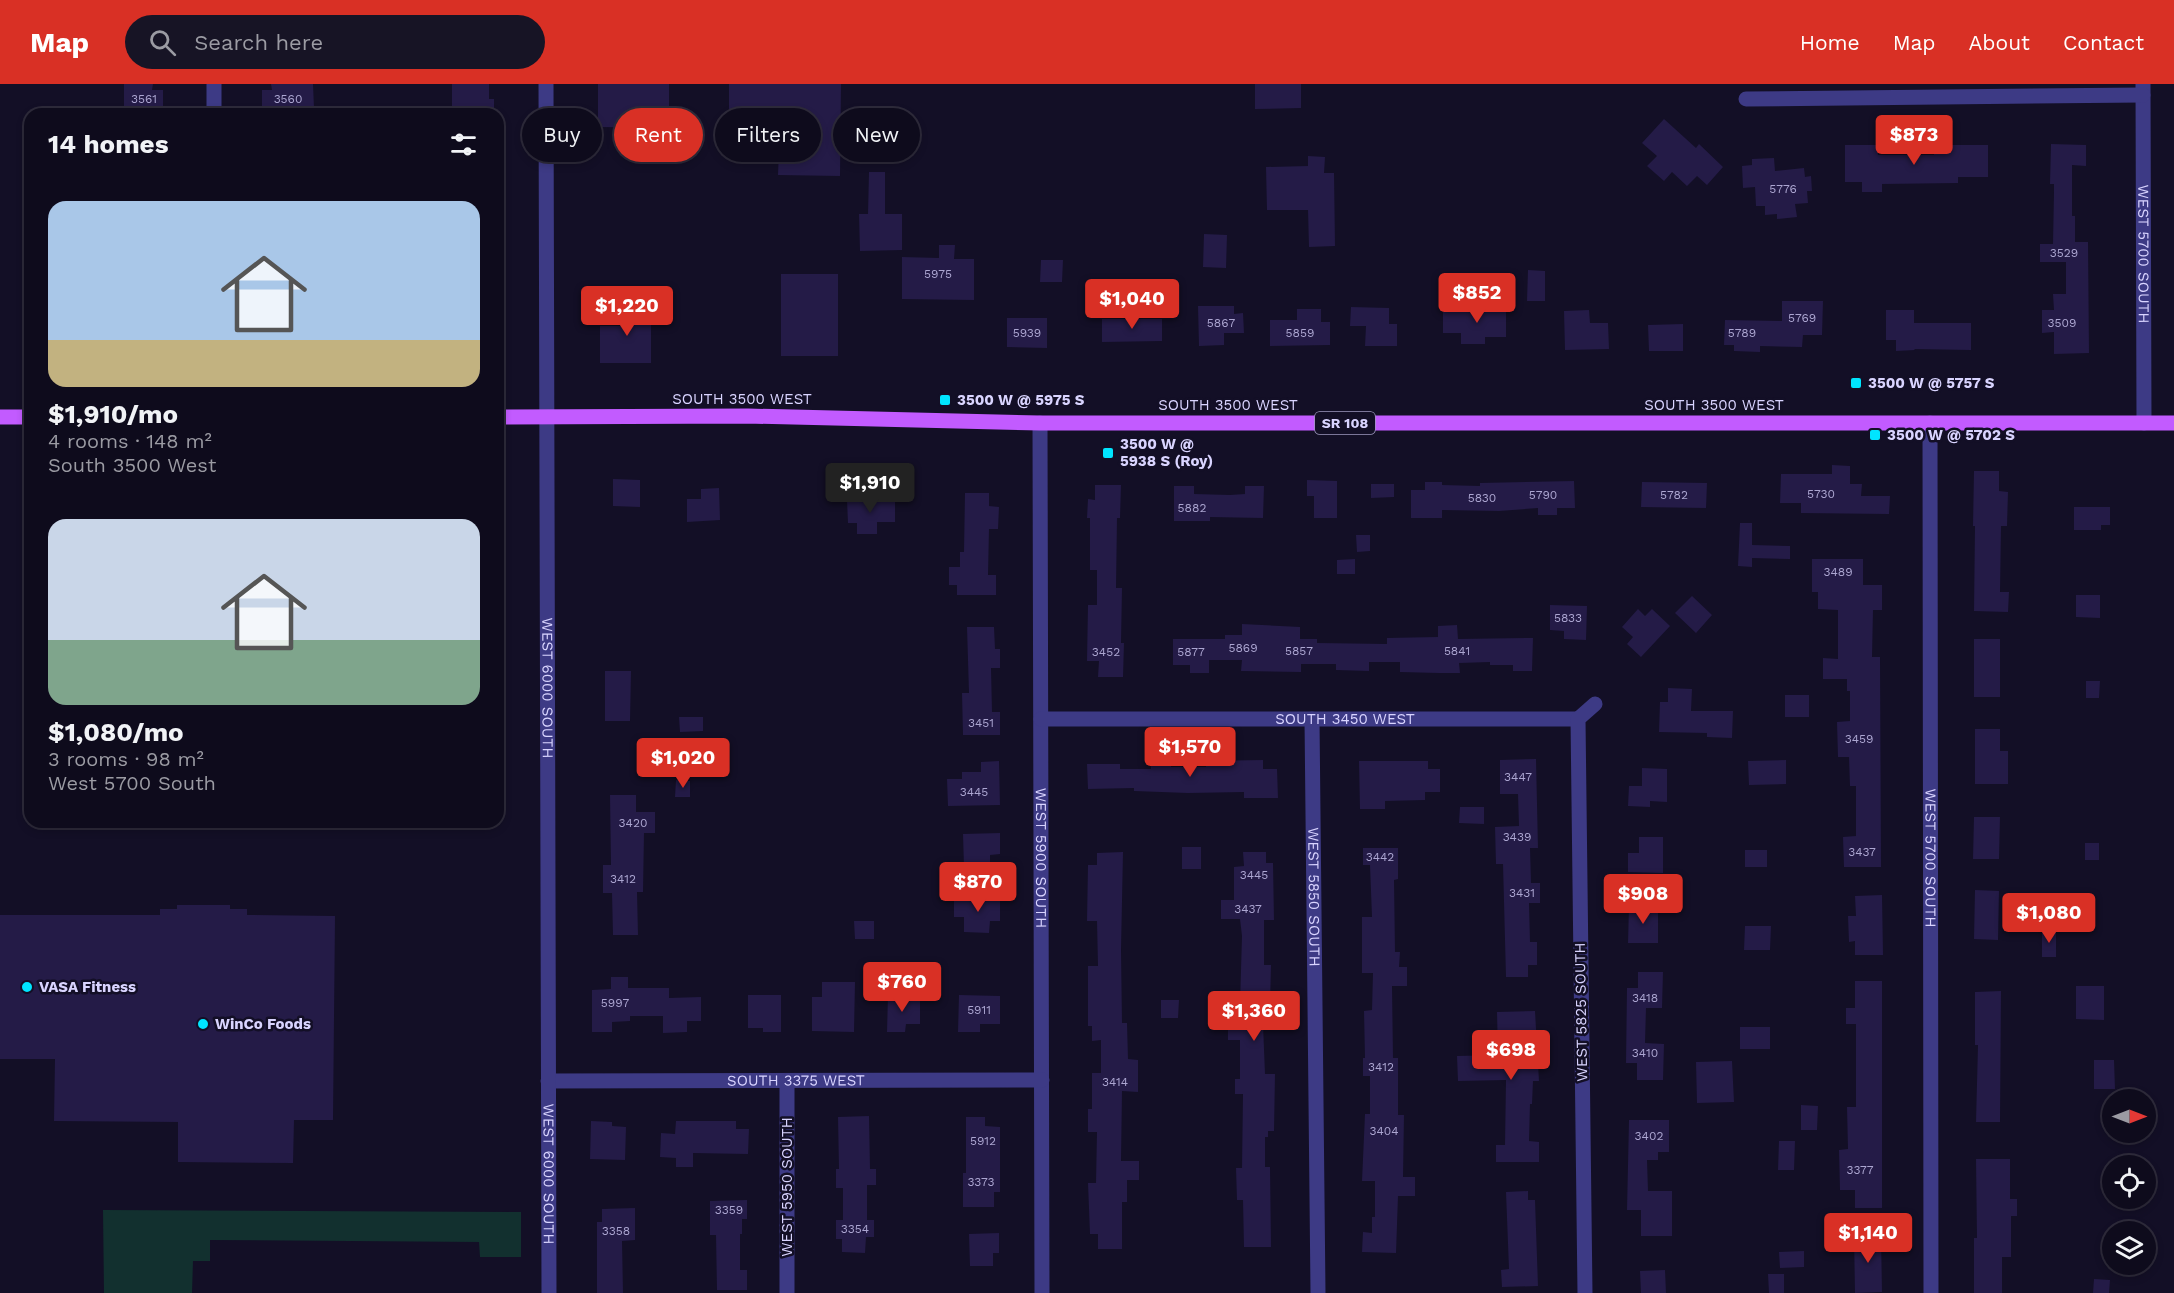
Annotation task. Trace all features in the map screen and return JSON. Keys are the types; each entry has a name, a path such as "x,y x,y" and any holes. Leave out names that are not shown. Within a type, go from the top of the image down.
{"main road":[{"name":"SOUTH 3500 WEST","path":"504,417 748,416 1040,423 2174,423"},
{"path":"0,417 24,417"}],"street":[{"path":"214,84 214,108"},
{"name":"WEST 6000 SOUTH","path":"546,84 549,1293"},
{"path":"1746,99 2143,90"},
{"name":"WEST 5700 SOUTH","path":"2143,90 2144,423"},
{"name":"WEST 5900 SOUTH","path":"1040,423 1042,1293"},
{"name":"WEST 5700 SOUTH","path":"1930,423 1931,1293"},
{"path":"1578,719 1595,704"},
{"name":"SOUTH 3450 WEST","path":"1041,719 1578,719"},
{"name":"WEST 5850 SOUTH","path":"1312,719 1318,1293"},
{"name":"WEST 5825 SOUTH","path":"1578,719 1585,1293"},
{"name":"SOUTH 3375 WEST","path":"548,1081 1042,1080"},
{"name":"WEST 5950 SOUTH","path":"788,1081 788,1293"}],"green space":[{"path":"103,1210 521,1212 521,1257 480,1257 479,1242 210,1240 210,1261 193,1261 192,1293 104,1293"}],"building":[{"path":"124,84 153,84 152,90 163,90 163,108 124,108"},
{"path":"271,84 313,84 314,108 262,108 262,90 272,90"},
{"path":"452,84 489,84 489,99 494,99 494,108 452,108"},
{"path":"598,84 669,84 669,108 614,108 614,127 602,127 602,108 598,108"},
{"path":"729,84 841,84 841,108 833,108 833,162 840,162 840,176 778,175 778,162 821,162 821,108 729,108"},
{"path":"1255,84 1301,84 1301,108 1255,109"},
{"path":"1664,119 1696,148 1699,144 1723,167 1707,185 1697,176 1687,186 1672,172 1664,181 1647,166 1657,156 1642,143"},
{"path":"2051,144 2086,145 2086,166 2072,165 2072,216 2075,216 2075,242 2088,242 2089,353 2054,354 2054,332 2042,333 2042,310 2054,310 2053,294 2066,294 2066,262 2040,262 2040,244 2053,244 2054,184 2050,184"},
{"path":"1845,145 1877,145 1878,155 1934,155 1934,149 1945,149 1945,145 1988,145 1988,177 1958,177 1958,183 1882,184 1882,192 1862,192 1862,182 1845,182"},
{"path":"1308,156 1325,157 1324,173 1334,173 1335,246 1309,247 1308,210 1267,210 1266,167 1308,166"},
{"path":"1774,158 1775,171 1804,168 1805,177 1811,176 1812,191 1807,191 1808,203 1795,204 1797,217 1777,219 1777,214 1765,215 1765,206 1756,206 1755,187 1743,188 1742,166 1752,165 1752,159"},
{"path":"869,172 885,172 885,214 902,214 902,250 860,251 859,214 868,214"},
{"path":"1204,234 1227,235 1226,268 1203,267"},
{"path":"939,245 955,245 954,259 974,259 974,300 902,299 902,257 939,258"},
{"path":"1041,260 1063,260 1062,282 1040,282"},
{"path":"1528,270 1545,271 1545,301 1527,301"},
{"path":"781,274 838,274 838,356 781,356"},
{"path":"621,298 642,298 642,325 651,325 651,363 600,363 600,326 621,326"},
{"path":"1782,301 1823,301 1822,335 1803,335 1802,347 1760,346 1760,352 1734,351 1734,345 1724,345 1725,320 1782,321"},
{"path":"1481,304 1506,304 1506,337 1485,337 1485,344 1461,344 1461,333 1443,333 1443,312 1481,312"},
{"path":"1198,306 1234,306 1234,314 1243,313 1244,333 1224,333 1224,345 1199,346"},
{"path":"1351,307 1389,308 1389,324 1397,324 1397,346 1365,346 1366,326 1350,326"},
{"path":"1297,309 1321,309 1321,322 1330,322 1330,345 1270,346 1270,320 1297,320"},
{"path":"1589,310 1590,323 1608,323 1609,349 1565,350 1564,311"},
{"path":"1886,310 1914,310 1914,323 1971,323 1971,350 1896,351 1896,340 1886,340"},
{"path":"1007,318 1047,318 1047,348 1007,347"},
{"path":"1102,319 1162,319 1162,341 1102,342"},
{"path":"1683,324 1683,351 1649,351 1648,325"},
{"path":"1832,465 1850,466 1850,484 1862,484 1861,496 1890,496 1889,514 1801,513 1801,503 1780,503 1781,474 1832,474"},
{"path":"1974,471 1999,471 1999,491 2008,492 2007,526 2001,526 2000,592 2009,592 2008,612 1974,611"},
{"path":"613,479 640,480 640,507 613,506"},
{"path":"1307,480 1337,481 1337,518 1314,518 1314,496 1307,496"},
{"path":"1574,481 1575,508 1557,508 1557,515 1538,515 1538,508 1499,511 1442,510 1442,518 1411,518 1411,490 1425,490 1425,482 1480,486 1480,483"},
{"path":"1642,482 1707,483 1706,508 1641,507"},
{"path":"1371,484 1394,484 1394,497 1371,498"},
{"path":"1095,485 1121,485 1120,518 1117,518 1116,588 1122,588 1123,677 1098,677 1099,661 1087,661 1088,605 1097,605 1097,570 1090,570 1090,518 1087,518 1088,499 1095,500"},
{"path":"1174,486 1194,486 1194,494 1230,495 1245,494 1245,486 1264,486 1263,518 1210,517 1210,521 1174,521"},
{"path":"719,488 720,520 687,522 687,499 701,499 701,489"},
{"path":"965,493 989,493 989,506 999,507 998,529 989,529 988,575 996,575 996,595 957,595 957,585 949,585 949,567 960,567 960,552 964,552"},
{"path":"847,500 895,500 895,522 877,522 877,534 857,534 857,523 848,523"},
{"path":"2074,507 2110,507 2110,525 2101,525 2101,530 2074,530"},
{"path":"1740,523 1752,523 1752,545 1790,546 1790,559 1752,558 1752,567 1738,566"},
{"path":"1356,535 1370,535 1370,551 1357,552"},
{"path":"1355,559 1355,574 1337,574 1337,560"},
{"path":"1812,559 1863,559 1863,585 1882,585 1882,610 1873,610 1872,657 1880,657 1881,867 1844,867 1843,837 1856,836 1856,786 1850,786 1849,757 1838,757 1837,722 1850,721 1850,691 1847,691 1847,679 1823,679 1823,658 1838,659 1838,610 1818,609 1818,592 1812,592"},
{"path":"2076,595 2100,595 2100,618 2076,617"},
{"path":"1692,596 1712,615 1696,633 1675,613"},
{"path":"1550,605 1587,606 1586,640 1564,639 1564,631 1550,630"},
{"path":"1638,609 1645,616 1652,609 1670,626 1641,657 1627,644 1633,637 1622,627"},
{"path":"1242,624 1300,627 1300,639 1317,639 1317,643 1387,644 1387,638 1438,637 1438,626 1457,625 1458,639 1533,638 1532,671 1513,671 1513,665 1490,665 1490,662 1459,663 1460,673 1400,672 1400,662 1369,662 1369,671 1336,670 1336,664 1301,664 1301,672 1241,671 1242,660 1209,660 1209,673 1190,673 1190,665 1173,665 1173,639 1225,639 1225,635 1242,635"},
{"path":"967,627 994,627 995,649 1000,649 1000,668 991,668 992,712 1000,712 1000,735 963,735 962,693 969,693"},
{"path":"1974,639 2000,639 2000,697 1974,697"},
{"path":"605,671 631,671 630,721 605,721"},
{"path":"2086,681 2100,681 2099,698 2086,698"},
{"path":"1668,688 1692,689 1691,711 1733,711 1732,738 1707,737 1707,733 1659,732 1660,702 1668,702"},
{"path":"1785,695 1809,695 1809,717 1785,717"},
{"path":"679,717 703,717 703,731 680,732"},
{"path":"1975,729 2000,729 2000,751 2008,751 2008,784 1975,784"},
{"path":"1536,759 1538,848 1530,848 1531,883 1540,883 1540,903 1529,903 1530,942 1537,942 1537,965 1528,965 1528,977 1506,977 1503,864 1496,864 1495,827 1519,826 1518,794 1500,794 1500,760"},
{"path":"1151,760 1171,761 1171,767 1206,767 1205,761 1263,760 1263,769 1277,769 1278,798 1244,798 1244,792 1188,793 1134,791 1134,788 1088,789 1087,764 1120,764 1120,769 1151,769"},
{"path":"1786,760 1786,784 1749,785 1748,761"},
{"path":"999,761 1000,805 948,806 947,779 962,779 962,772 981,772 981,762"},
{"path":"1359,761 1428,761 1428,769 1440,769 1440,792 1425,792 1425,800 1385,801 1385,809 1360,809"},
{"path":"1642,768 1667,769 1667,802 1650,801 1650,807 1628,806 1629,786 1642,786"},
{"path":"676,780 690,781 690,797 675,797"},
{"path":"610,795 636,795 636,812 655,812 655,833 644,833 643,892 637,892 638,935 613,935 612,893 603,893 603,865 611,865"},
{"path":"1460,807 1484,807 1484,824 1459,823"},
{"path":"1974,817 2000,817 1999,859 1973,859"},
{"path":"1000,833 1000,854 990,855 990,866 964,867 963,834"},
{"path":"1639,837 1663,837 1663,873 1628,872 1628,853 1639,853"},
{"path":"2085,843 2099,843 2099,860 2085,860"},
{"path":"1182,847 1201,847 1201,869 1182,869"},
{"path":"1363,848 1398,848 1398,879 1394,880 1395,952 1400,952 1399,967 1407,967 1407,986 1392,986 1393,1058 1398,1058 1398,1115 1404,1115 1403,1177 1415,1177 1415,1196 1398,1196 1396,1253 1362,1252 1363,1232 1372,1233 1372,1217 1375,1217 1375,1181 1362,1181 1365,1114 1370,1114 1370,1076 1363,1076 1364,1011 1372,1010 1373,973 1362,973 1362,917 1372,917 1370,865 1363,865"},
{"path":"1745,850 1767,850 1767,867 1745,867"},
{"path":"1123,852 1122,1023 1127,1023 1128,1059 1138,1060 1138,1092 1122,1091 1121,1161 1139,1161 1139,1180 1127,1180 1127,1202 1122,1202 1122,1249 1098,1249 1098,1234 1090,1234 1088,1183 1096,1183 1097,1132 1088,1132 1088,1109 1092,1109 1092,1073 1101,1073 1101,1040 1092,1041 1092,1026 1088,1026 1088,966 1098,966 1097,921 1087,921 1088,865 1097,865 1097,853"},
{"path":"1243,852 1266,852 1266,863 1273,863 1274,920 1264,920 1264,965 1271,965 1270,1004 1274,1004 1273,1024 1263,1024 1265,1074 1275,1074 1274,1131 1268,1131 1268,1137 1265,1137 1265,1167 1270,1167 1271,1247 1244,1247 1243,1200 1237,1200 1236,1168 1242,1168 1243,1094 1235,1094 1235,1079 1240,1079 1240,1040 1228,1040 1228,1020 1236,1020 1236,1004 1240,1004 1242,936 1240,919 1221,919 1221,900 1234,900 1234,867 1244,866"},
{"path":"1975,890 1999,891 1998,940 1974,939"},
{"path":"1882,895 1883,955 1855,955 1855,941 1849,942 1848,916 1856,916 1855,896"},
{"path":"954,898 1000,898 1000,921 990,921 989,933 964,932 964,917 954,917"},
{"path":"177,905 230,905 230,909 247,909 247,915 335,916 333,1120 294,1120 293,1163 178,1162 178,1122 54,1121 55,1059 0,1059 0,915 160,915 160,909 177,909"},
{"path":"1629,906 1658,906 1658,943 1628,943"},
{"path":"854,921 874,921 874,939 855,939"},
{"path":"1745,926 1771,926 1770,950 1744,950"},
{"path":"2042,932 2056,932 2056,957 2042,957"},
{"path":"1638,972 1663,972 1662,1008 1646,1008 1645,1043 1664,1044 1663,1080 1637,1080 1637,1063 1626,1063 1627,988 1638,988"},
{"path":"611,977 628,977 628,988 669,988 669,998 701,997 701,1021 687,1021 687,1032 663,1033 663,1016 630,1016 630,1021 612,1022 612,1032 592,1032 592,990 611,989"},
{"path":"1855,981 1882,981 1882,1208 1855,1208 1855,1190 1840,1190 1839,1150 1848,1149 1847,1107 1856,1107 1856,1024 1846,1024 1846,1008 1855,1008"},
{"path":"822,982 855,982 854,1032 812,1031 812,997 822,997"},
{"path":"2076,986 2104,986 2104,1020 2076,1019"},
{"path":"2001,991 2000,1122 1976,1122 1978,1045 1975,1045 1975,992"},
{"path":"748,995 781,995 781,1032 763,1032 763,1028 748,1028"},
{"path":"888,995 903,996 903,1000 920,1000 920,1024 906,1024 905,1032 887,1032"},
{"path":"959,995 1000,996 1000,1024 980,1024 980,1032 958,1032"},
{"path":"1161,1000 1179,1000 1178,1018 1161,1018"},
{"path":"1535,1011 1539,1081 1533,1081 1529,1141 1539,1142 1539,1162 1496,1162 1496,1145 1505,1145 1506,1080 1458,1081 1457,1056 1498,1055 1497,1012"},
{"path":"1740,1027 1770,1027 1770,1049 1740,1049"},
{"path":"2094,1060 2114,1060 2115,1089 2094,1089"},
{"path":"1732,1061 1734,1102 1697,1103 1696,1062"},
{"path":"1801,1105 1818,1106 1817,1130 1801,1130"},
{"path":"869,1116 870,1169 876,1169 876,1185 867,1185 867,1220 874,1220 874,1237 866,1237 865,1253 842,1252 842,1239 836,1239 836,1220 843,1220 843,1188 836,1188 836,1169 839,1169 838,1117"},
{"path":"966,1117 985,1117 985,1126 1000,1127 1000,1192 994,1192 994,1207 963,1207 963,1173 966,1173"},
{"path":"1629,1120 1669,1120 1669,1152 1658,1152 1658,1160 1647,1160 1648,1191 1672,1191 1672,1236 1641,1236 1641,1210 1627,1210"},
{"path":"591,1121 612,1122 612,1126 626,1127 625,1160 590,1159"},
{"path":"676,1121 736,1121 736,1129 749,1129 748,1154 693,1153 693,1167 676,1167 676,1158 660,1157 661,1133 675,1134"},
{"path":"1779,1141 1795,1141 1794,1170 1778,1170"},
{"path":"1976,1159 2010,1159 2010,1199 2017,1199 2017,1216 2011,1216 2011,1257 2002,1257 2002,1293 1974,1293 1974,1238 1977,1238"},
{"path":"1528,1191 1528,1200 1535,1200 1538,1286 1502,1287 1501,1270 1509,1269 1506,1192"},
{"path":"747,1200 747,1219 742,1219 742,1234 740,1234 740,1270 747,1270 747,1290 717,1290 716,1235 710,1235 710,1201"},
{"path":"635,1208 635,1240 622,1241 623,1293 597,1293 597,1222 602,1222 602,1209"},
{"path":"999,1233 999,1253 993,1253 993,1266 970,1266 969,1234"},
{"path":"1881,1234 1882,1292 1855,1293 1854,1235"},
{"path":"1804,1251 1804,1267 1780,1268 1779,1252"},
{"path":"1665,1270 1666,1293 1641,1293 1640,1271"},
{"path":"1768,1274 1784,1274 1784,1293 1769,1293"},
{"path":"2094,1279 2110,1280 2109,1293 2093,1293"}],"place":[{"name":"3500 W @ 5757 S","path":"1856,383"},
{"name":"3500 W @ 5975 S","path":"945,400"},
{"name":"3500 W @ 5702 S","path":"1875,435"},
{"name":"3500 W @ 5938 S (Roy)","path":"1108,453"},
{"name":"VASA Fitness","path":"27,987"},
{"name":"WinCo Foods","path":"203,1024"}]}
